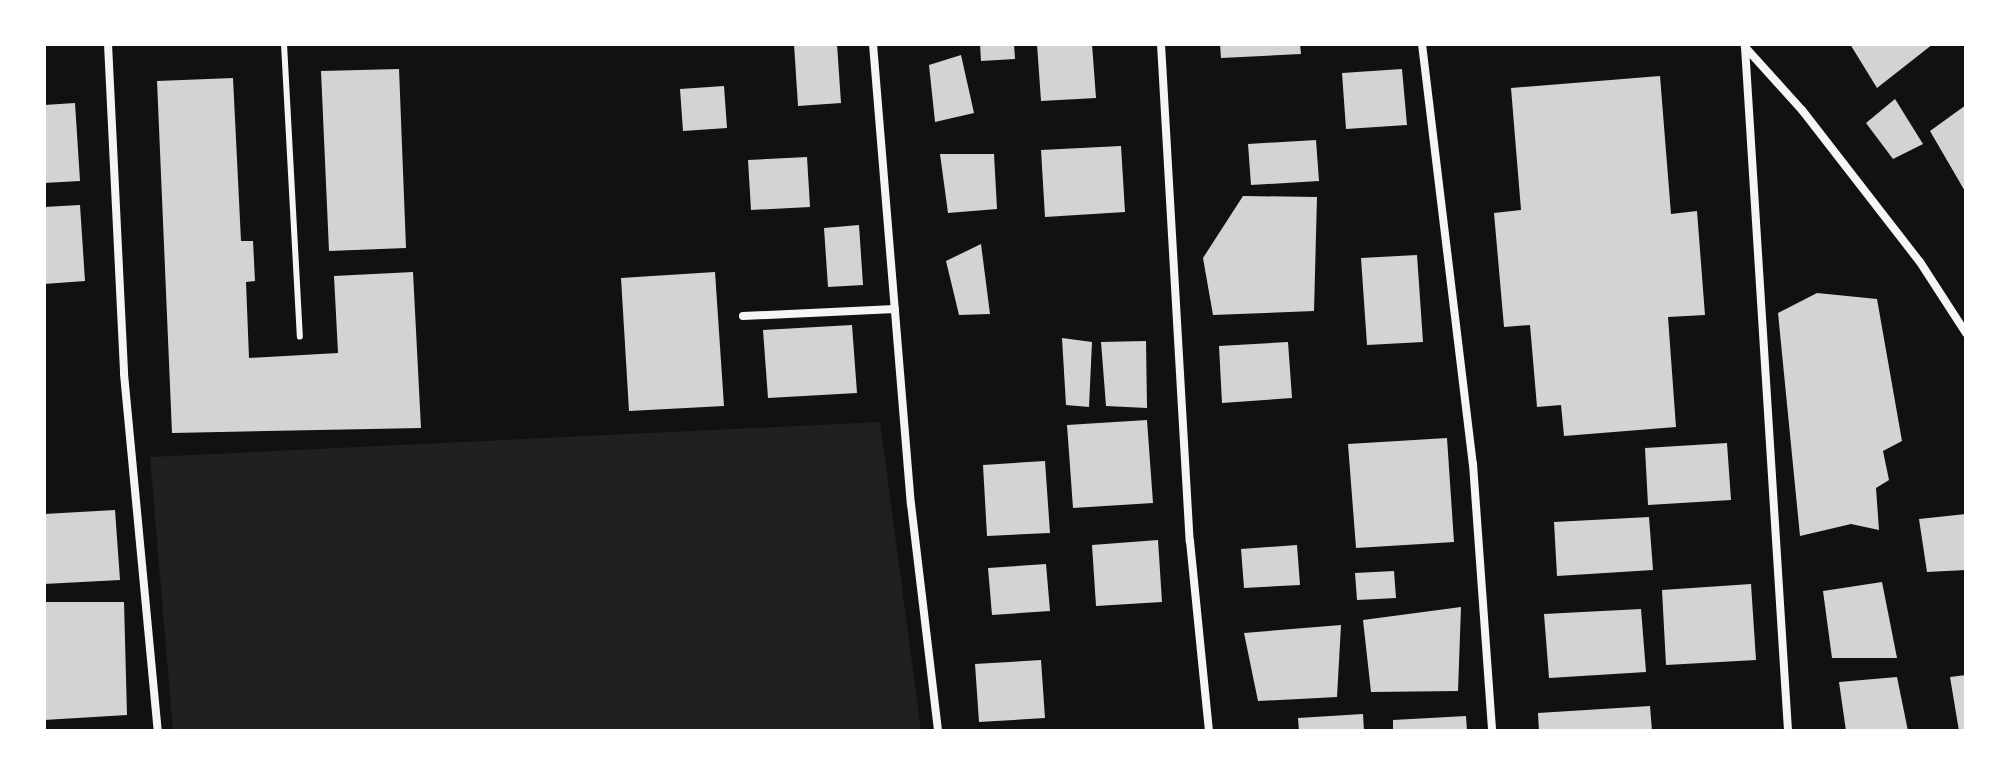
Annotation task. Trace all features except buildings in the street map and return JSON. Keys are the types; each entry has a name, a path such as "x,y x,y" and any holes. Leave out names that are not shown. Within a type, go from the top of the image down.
{"street":[{"path":"108,44 122,346 158,731"},
{"path":"873,44 895,309 938,731"},
{"path":"1161,44 1190,541 1209,731"},
{"path":"1422,44 1473,464 1492,731"},
{"path":"1743,45 1802,110 1920,262 1966,333"},
{"path":"1743,45 1788,731"},
{"path":"743,316 895,309"}],"lane":[{"path":"284,44 300,337"}],"shaded area":[{"path":"880,422 921,731 173,731 150,457"}]}
